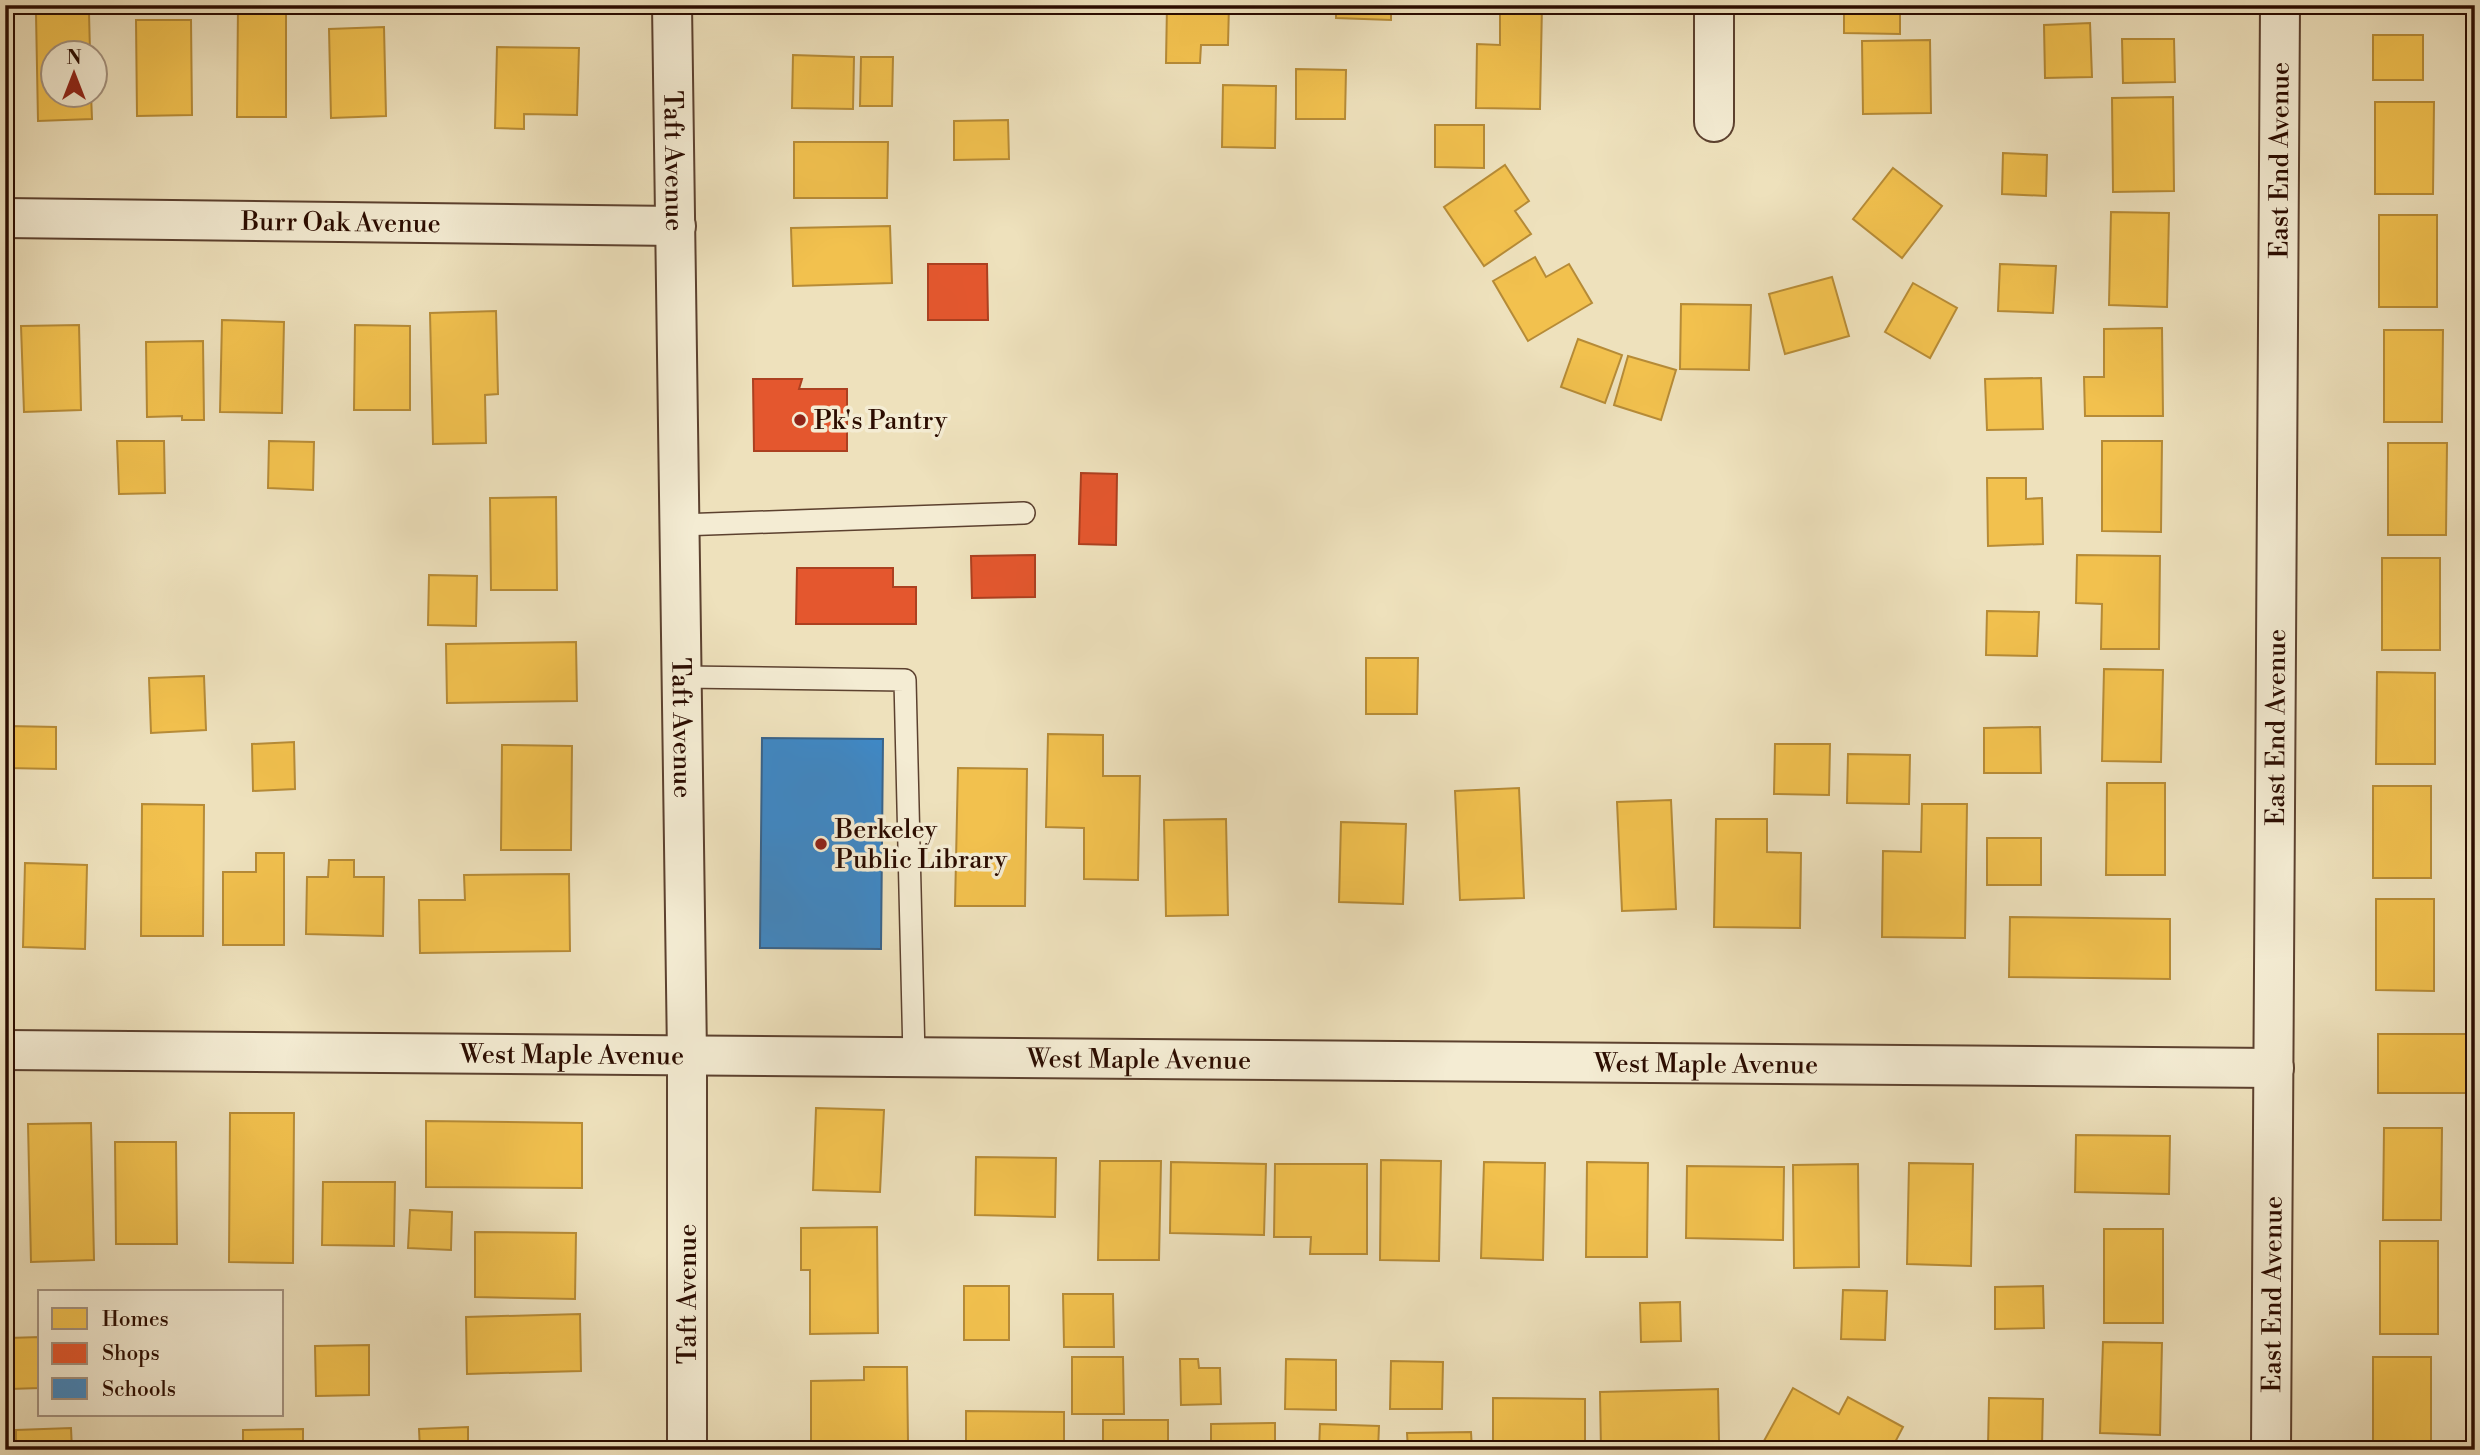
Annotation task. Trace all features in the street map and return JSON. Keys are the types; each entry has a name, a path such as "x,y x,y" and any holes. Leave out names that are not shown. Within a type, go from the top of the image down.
{"street":[{"name":"Taft Avenue","path":"672,5 687,1055 687,1450"},
{"path":"1714,5 1714,122"},
{"name":"East End Avenue","path":"2271,1450 2280,5"},
{"name":"Burr Oak Avenue","path":"5,218 676,226"},
{"name":"West Maple Avenue","path":"5,1050 2274,1068"}],"lane":[{"path":"680,525 1024,513"},
{"path":"682,677 905,680 914,1057"}],"building: Homes":[{"path":"238,5 286,5 286,117 237,117"},
{"path":"1167,5 1229,5 1228,45 1201,45 1200,63 1166,63"},
{"path":"1336,5 1391,5 1391,20 1336,18"},
{"path":"1500,5 1542,5 1540,109 1476,108 1477,44 1500,45"},
{"path":"1844,5 1900,5 1900,34 1844,33"},
{"path":"89,13 90,38 38,38 38,108 92,108 92,119 38,121 36,14"},
{"path":"136,20 191,20 192,115 137,116"},
{"path":"2090,23 2092,77 2045,78 2044,25"},
{"path":"384,27 386,116 331,118 329,29"},
{"path":"2373,35 2423,35 2423,80 2373,80"},
{"path":"2122,39 2174,39 2175,82 2123,83"},
{"path":"1930,40 1931,113 1863,114 1862,41"},
{"path":"497,47 579,48 577,115 524,114 524,129 495,128"},
{"path":"793,55 854,57 853,109 792,108"},
{"path":"861,57 893,57 892,106 860,106"},
{"path":"1296,69 1346,70 1345,119 1296,119"},
{"path":"1223,85 1276,86 1275,148 1222,147"},
{"path":"2173,97 2174,191 2113,192 2112,98"},
{"path":"2375,102 2434,102 2433,194 2375,194"},
{"path":"1008,120 1009,159 954,160 954,121"},
{"path":"1435,125 1484,125 1484,168 1435,167"},
{"path":"794,142 888,142 887,198 794,198"},
{"path":"2003,153 2047,155 2046,196 2002,194"},
{"path":"1505,165 1529,201 1515,211 1531,234 1484,266 1444,207"},
{"path":"1893,168 1942,206 1902,258 1853,219"},
{"path":"2111,212 2169,213 2167,307 2109,305"},
{"path":"2379,215 2437,215 2437,307 2379,307"},
{"path":"890,226 892,283 793,286 791,228"},
{"path":"1535,257 1546,277 1569,264 1592,303 1528,341 1493,281"},
{"path":"2000,264 2056,266 2053,313 1998,311"},
{"path":"1832,277 1849,336 1785,354 1769,294"},
{"path":"1913,283 1957,308 1930,358 1885,332"},
{"path":"1681,304 1751,305 1749,370 1680,369"},
{"path":"496,311 498,394 485,395 486,443 433,444 430,313"},
{"path":"222,320 284,322 282,413 220,412"},
{"path":"79,325 81,410 24,412 21,326"},
{"path":"355,325 410,326 410,410 354,410"},
{"path":"2162,328 2163,416 2085,416 2084,377 2104,377 2104,329"},
{"path":"2384,330 2443,330 2442,422 2384,422"},
{"path":"1578,339 1622,355 1605,403 1561,387"},
{"path":"203,341 204,420 182,420 182,416 147,417 146,342"},
{"path":"1628,356 1676,370 1661,420 1614,405"},
{"path":"2041,378 2043,429 1987,430 1985,379"},
{"path":"117,441 164,441 165,493 119,494"},
{"path":"269,441 314,442 313,490 268,488"},
{"path":"2102,441 2162,441 2161,532 2102,531"},
{"path":"2388,443 2447,443 2446,535 2388,535"},
{"path":"1987,478 2026,478 2026,499 2042,498 2043,544 1988,546"},
{"path":"556,497 557,590 491,590 490,498"},
{"path":"2077,555 2160,556 2159,649 2101,649 2102,604 2076,603"},
{"path":"2382,558 2440,558 2440,650 2382,650"},
{"path":"429,575 477,576 476,626 428,625"},
{"path":"1987,611 2039,612 2037,656 1986,655"},
{"path":"576,642 577,701 447,703 446,644"},
{"path":"1366,658 1418,658 1417,714 1366,714"},
{"path":"2104,669 2163,670 2161,762 2102,761"},
{"path":"2377,672 2435,673 2435,764 2376,764"},
{"path":"204,676 206,730 151,733 149,678"},
{"path":"8,726 56,727 56,769 7,768"},
{"path":"2040,727 2041,773 1984,773 1984,728"},
{"path":"1048,734 1103,735 1103,776 1140,776 1138,880 1084,879 1084,828 1046,827"},
{"path":"294,742 295,789 253,791 252,744"},
{"path":"1775,744 1830,744 1829,795 1774,794"},
{"path":"502,745 572,746 571,850 501,850"},
{"path":"1848,754 1910,755 1909,804 1847,803"},
{"path":"958,768 1027,769 1025,906 955,906"},
{"path":"2107,783 2165,783 2165,875 2106,875"},
{"path":"2373,786 2431,786 2431,878 2373,878"},
{"path":"1519,788 1524,898 1460,900 1455,791"},
{"path":"1671,800 1676,909 1622,911 1617,802"},
{"path":"142,804 204,805 203,936 141,936"},
{"path":"1922,804 1967,804 1965,938 1882,937 1883,851 1921,852"},
{"path":"1226,819 1228,915 1166,916 1164,820"},
{"path":"1716,819 1767,819 1767,852 1801,853 1800,928 1714,927"},
{"path":"1341,822 1406,824 1403,904 1339,902"},
{"path":"1987,838 2041,838 2041,885 1987,885"},
{"path":"256,853 284,853 284,945 223,945 223,872 256,872"},
{"path":"329,860 354,860 354,877 384,877 383,936 306,934 307,877 328,877"},
{"path":"25,863 87,865 85,949 23,947"},
{"path":"569,874 570,951 420,953 419,900 465,900 464,875"},
{"path":"2376,899 2434,899 2434,991 2376,990"},
{"path":"2010,917 2170,919 2170,979 2009,977"},
{"path":"2378,1034 2470,1034 2470,1093 2378,1093"},
{"path":"816,1108 884,1110 880,1192 813,1190"},
{"path":"230,1113 294,1113 293,1263 229,1262"},
{"path":"426,1121 582,1123 582,1188 426,1187"},
{"path":"91,1123 94,1260 31,1262 28,1124"},
{"path":"2384,1128 2442,1128 2441,1220 2383,1220"},
{"path":"2076,1135 2170,1136 2169,1194 2075,1192"},
{"path":"115,1142 176,1142 177,1244 116,1244"},
{"path":"976,1157 1056,1158 1055,1217 975,1215"},
{"path":"1381,1160 1441,1161 1439,1261 1380,1260"},
{"path":"1100,1161 1161,1161 1159,1260 1098,1260"},
{"path":"1171,1162 1266,1164 1264,1235 1170,1233"},
{"path":"1484,1162 1545,1163 1543,1260 1481,1258"},
{"path":"1587,1162 1648,1163 1647,1257 1586,1257"},
{"path":"1909,1163 1973,1164 1971,1266 1907,1264"},
{"path":"1275,1164 1367,1164 1367,1254 1310,1254 1311,1237 1274,1237"},
{"path":"1858,1164 1859,1267 1794,1268 1793,1165"},
{"path":"1687,1166 1784,1167 1783,1240 1686,1238"},
{"path":"323,1182 395,1182 394,1246 322,1245"},
{"path":"410,1210 452,1212 451,1250 408,1248"},
{"path":"877,1227 878,1333 810,1334 810,1270 801,1270 801,1228"},
{"path":"2104,1229 2163,1229 2163,1323 2104,1323"},
{"path":"475,1232 576,1233 575,1299 475,1297"},
{"path":"2380,1241 2438,1241 2438,1334 2380,1334"},
{"path":"964,1286 1009,1286 1009,1340 964,1340"},
{"path":"2043,1286 2044,1328 1995,1329 1995,1287"},
{"path":"1843,1290 1887,1291 1885,1340 1841,1339"},
{"path":"1063,1294 1113,1294 1114,1347 1064,1347"},
{"path":"1680,1302 1681,1341 1641,1342 1640,1303"},
{"path":"580,1314 581,1371 467,1374 466,1317"},
{"path":"38,1337 38,1388 10,1389 8,1338"},
{"path":"2103,1342 2162,1343 2160,1435 2100,1433"},
{"path":"369,1345 369,1395 316,1396 315,1346"},
{"path":"1072,1357 1123,1357 1124,1414 1072,1414"},
{"path":"2373,1357 2431,1357 2431,1449 2373,1449"},
{"path":"1180,1359 1198,1359 1199,1368 1220,1368 1221,1404 1181,1405"},
{"path":"1286,1359 1336,1360 1336,1410 1285,1409"},
{"path":"1391,1361 1443,1362 1442,1409 1390,1409"},
{"path":"864,1367 907,1367 908,1441 811,1443 811,1381 864,1380"},
{"path":"1793,1388 1839,1414 1848,1397 1903,1427 1891,1450 1759,1450"},
{"path":"1718,1389 1719,1441 1672,1442 1672,1450 1601,1450 1600,1392"},
{"path":"1493,1398 1585,1399 1585,1450 1493,1450"},
{"path":"1989,1398 2043,1399 2042,1446 1988,1446"},
{"path":"966,1411 1064,1412 1064,1450 966,1450"},
{"path":"1103,1420 1168,1420 1168,1450 1103,1450"},
{"path":"1275,1423 1275,1450 1211,1450 1211,1424"},
{"path":"1320,1424 1379,1426 1378,1450 1319,1450"},
{"path":"468,1427 468,1450 420,1450 419,1429"},
{"path":"71,1428 72,1450 16,1450 16,1430"},
{"path":"303,1429 303,1450 243,1450 243,1430"},
{"path":"1471,1432 1472,1450 1408,1450 1407,1433"}],"building: Shops":[{"path":"928,264 987,264 988,320 928,320"},
{"name":"Pk's Pantry","path":"753,379 802,379 799,389 847,389 847,451 754,451"},
{"path":"1081,473 1117,474 1116,545 1079,544"},
{"path":"1035,555 1035,597 972,598 971,556"},
{"path":"797,568 893,568 893,587 916,587 916,624 796,624"}],"building: Schools":[{"name":"Berkeley Public Library","path":"762,738 883,739 881,949 760,948"}],"place":[{"name":"Pk's Pantry","path":"800,420"},
{"name":"Berkeley Public Library","path":"821,844"}]}
